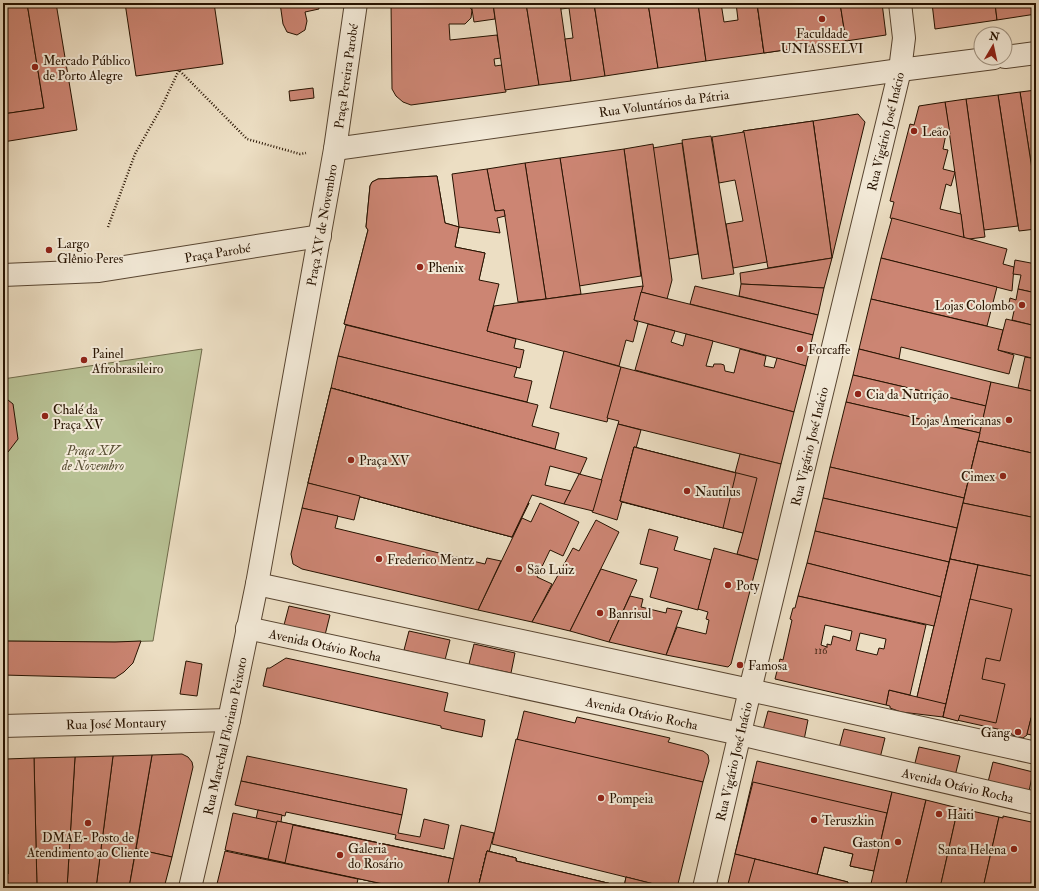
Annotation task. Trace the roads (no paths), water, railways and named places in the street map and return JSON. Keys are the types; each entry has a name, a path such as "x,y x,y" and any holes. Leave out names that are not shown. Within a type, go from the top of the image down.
{"street":[{"name":"Praça Pereira Parobé","path":"335,149 356,3"},
{"name":"Rua Vigário José Inácio","path":"704,888 750,690 900,70 904,38 900,3"},
{"path":"1013,56 1036,53"},
{"name":"Rua Voluntários da Pátria","path":"335,149 973,61"},
{"name":"Praça XV de Novembro","path":"256,584 335,149"},
{"name":"Praça Parobé","path":"3,275 99,271 320,236"},
{"path":"256,584 1036,753"},
{"name":"Rua Marechal Floriano Peixoto","path":"190,888 229,720 256,584"},
{"name":"Avenida Otávio Rocha","path":"247,628 740,734 1036,803"},
{"name":"Rua José Montaury","path":"3,726 229,720"}],"place":[{"name":"Faculdade UNIASSELVI","path":"822,19"},
{"name":"Mercado Público de Porto Alegre","path":"35,67"},
{"name":"Leão","path":"914,131"},
{"name":"Largo Glênio Peres","path":"49,250"},
{"name":"Phenix","path":"420,267"},
{"name":"Lojas Colombo","path":"1022,305"},
{"name":"Forcaffe","path":"800,349"},
{"name":"Painel Afrobrasileiro","path":"84,360"},
{"name":"Cia da Nutrição","path":"858,394"},
{"name":"Chalé da Praça XV","path":"45,416"},
{"name":"Lojas Americanas","path":"1009,420"},
{"name":"Praça XV","path":"351,460"},
{"name":"Cimex","path":"1003,476"},
{"name":"Nautilus","path":"687,491"},
{"name":"Frederico Mentz","path":"379,559"},
{"name":"São Luiz","path":"519,569"},
{"name":"Poty","path":"728,585"},
{"name":"Banrisul","path":"600,613"},
{"name":"Famosa","path":"740,665"},
{"name":"Gang","path":"1018,732"},
{"name":"Pompeia","path":"601,798"},
{"name":"Haiti","path":"939,814"},
{"name":"Teruszkin","path":"814,820"},
{"name":"DMAE- Posto de Atendimento ao Cliente","path":"88,823"},
{"name":"Gaston","path":"898,842"},
{"name":"Santa Helena","path":"1014,849"},
{"name":"Galeria do Rosário","path":"340,855"}]}
